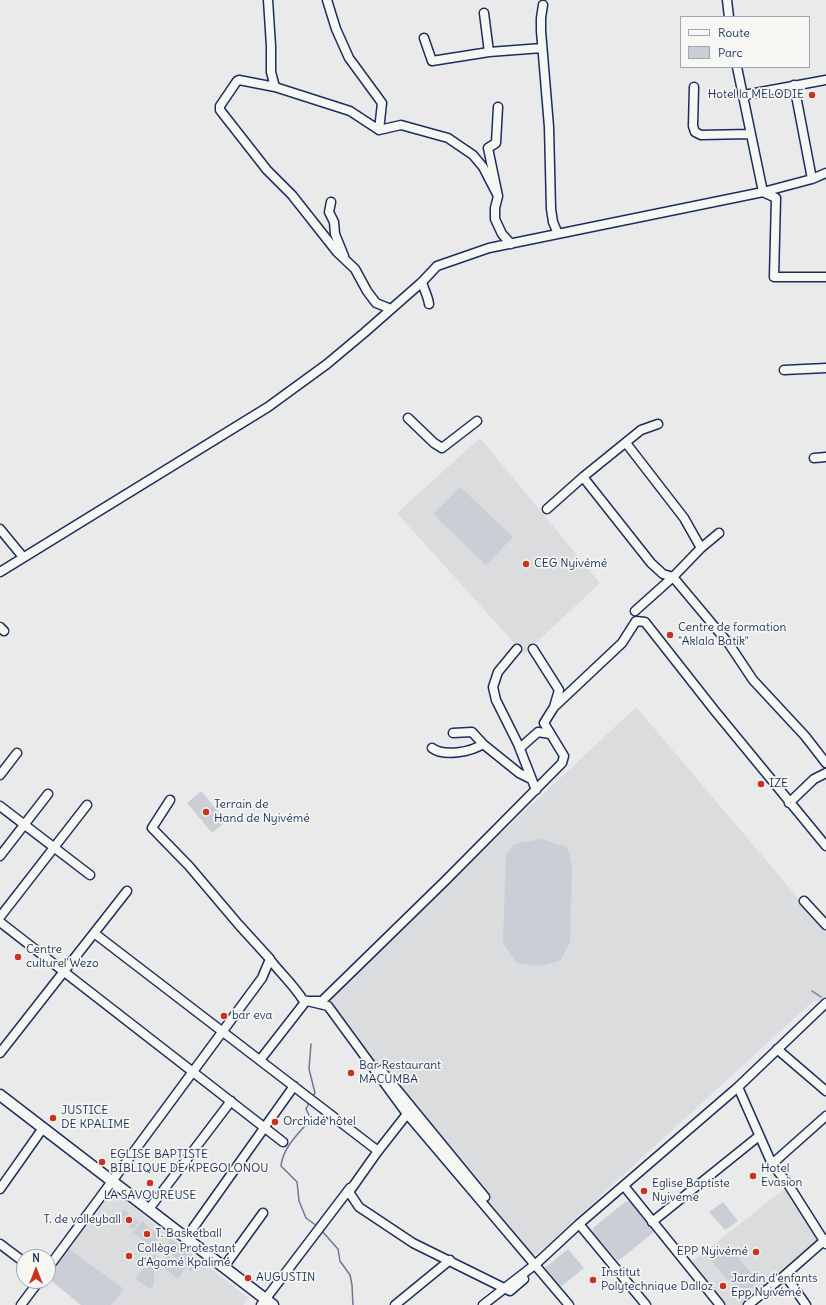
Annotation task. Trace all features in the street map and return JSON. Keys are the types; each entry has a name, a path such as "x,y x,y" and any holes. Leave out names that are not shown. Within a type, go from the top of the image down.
{"main road":[{"path":"0,1095 224,1267 266,1303"}],"street":[{"path":"268,0 271,72 275,87"},
{"path":"327,0 336,29 349,58 382,103 379,130"},
{"path":"727,0 729,16"},
{"path":"543,5 540,18 549,127 551,209 553,222 558,234"},
{"path":"484,13 489,52"},
{"path":"424,38 432,61 489,52 542,48"},
{"path":"737,68 763,192"},
{"path":"391,309 376,303 367,292 355,269 323,234 292,195 267,170 220,110 220,106 238,80 275,87 350,111 379,130 401,125 448,138 473,155 483,167 498,196"},
{"path":"744,95 826,80"},
{"path":"794,86 812,179"},
{"path":"694,87 692,126 695,132 701,135 750,134"},
{"path":"498,107 496,143 488,148 498,196 494,208 495,219 502,234 512,244"},
{"path":"0,572 268,407 327,364 422,282 437,266 489,248 605,223 763,192 812,179 826,173"},
{"path":"763,192 776,198 774,277 826,277"},
{"path":"331,202 329,212 334,222 335,234 346,260"},
{"path":"422,282 428,296 429,304"},
{"path":"784,370 826,368"},
{"path":"408,418 434,443 442,448 477,421"},
{"path":"547,509 583,477 641,430 658,424"},
{"path":"626,443 684,518 701,548"},
{"path":"814,458 826,457"},
{"path":"583,477 651,563 663,574 673,577 730,644 753,680 805,736 826,763"},
{"path":"0,528 23,557"},
{"path":"635,611 673,577 701,548 719,534"},
{"path":"260,1060 306,1001 322,1001 536,790 564,759 564,756 544,723 554,707 622,643 636,622 645,622 789,803 826,846"},
{"path":"533,648 559,690 554,707"},
{"path":"517,649 498,672 493,687 496,700 520,748 536,790"},
{"path":"453,733 472,732 483,744 519,773 531,779"},
{"path":"520,748 538,732 550,734"},
{"path":"432,748 439,752 465,752 475,750 483,744"},
{"path":"0,775 17,753"},
{"path":"789,803 814,779 826,773"},
{"path":"0,856 48,794"},
{"path":"56,1257 262,978 270,959 238,925 190,866 152,828 170,800"},
{"path":"0,918 87,805"},
{"path":"0,806 90,875"},
{"path":"201,876 225,903 282,976 293,984 303,1000 328,1006 407,1114 570,1305"},
{"path":"0,1053 127,891"},
{"path":"804,900 826,925"},
{"path":"0,922 283,1142"},
{"path":"94,933 378,1151"},
{"path":"322,1001 412,1106 537,1265"},
{"path":"407,1114 349,1192 359,1207 412,1243 510,1291 579,1224 738,1087 826,1003"},
{"path":"777,1049 826,1091"},
{"path":"186,1238 294,1086"},
{"path":"738,1087 772,1164 788,1184 825,1242 748,1305"},
{"path":"149,1210 230,1101"},
{"path":"266,1303 412,1106"},
{"path":"772,1164 826,1116"},
{"path":"0,1189 43,1128"},
{"path":"652,1222 759,1136"},
{"path":"624,1186 720,1305"},
{"path":"366,1212 399,1235 450,1260 503,1289"},
{"path":"224,1267 263,1213"},
{"path":"579,1224 646,1305"},
{"path":"0,1244 16,1256"},
{"path":"395,1305 450,1260"},
{"path":"483,1305 537,1265"},
{"path":"785,1275 806,1305"},
{"path":"21,1305 32,1289"}],"shaded area":[{"path":"480,438 600,583 524,654 397,513"},
{"path":"636,707 826,931 826,999 812,1002 537,1254 529,1254 322,1001"},
{"name":"EPP Nyivémé","path":"787,1187 823,1240 746,1305 721,1305 687,1265"},
{"name":"Collège Protestant d'Agomé Kpalimé","path":"112,1190 248,1298 243,1305 82,1305 56,1283 56,1265"}],"green space":[{"path":"460,487 513,537 486,565 433,514"},
{"name":"Terrain de Hand de Nyivémé","path":"201,791 226,821 212,833 187,803"},
{"path":"541,839 567,847 572,865 570,942 560,961 539,966 517,963 503,943 506,856 514,844"},
{"path":"629,1201 654,1232 618,1261 593,1232 593,1228 625,1202"},
{"path":"723,1202 738,1221 725,1230 709,1212"},
{"name":"T. de volleyball","path":"124,1210 139,1222 133,1229 118,1218"},
{"name":"T. Basketball","path":"142,1221 160,1237 152,1247 133,1232"},
{"path":"170,1238 200,1261 191,1271 168,1251 167,1246"},
{"path":"728,1244 758,1282 742,1297 710,1259"},
{"path":"66,1247 124,1289 111,1305 81,1305 56,1285 56,1259"},
{"path":"568,1249 584,1268 558,1289 544,1271 545,1268"},
{"path":"157,1251 154,1267 154,1285 150,1289 135,1279"},
{"path":"167,1255 185,1269 178,1279 163,1267"}],"waterway":[{"path":"812,991 821,997"},
{"path":"311,1044 309,1069 315,1093 313,1096"},
{"path":"310,1101 306,1109 311,1119 288,1146 282,1159 281,1166 297,1182 299,1201 306,1218 317,1226"},
{"path":"321,1230 338,1249 340,1261 350,1275 353,1305"}],"place":[{"name":"Hotel la MELODIE","path":"812,95"},
{"name":"CEG Nyivémé","path":"526,564"},
{"name":"Centre de formation \"Aklala Batik\"","path":"670,635"},
{"name":"IZE","path":"761,784"},
{"name":"Terrain de Hand de Nyivémé","path":"206,812"},
{"name":"Centre culturel Wezo","path":"18,957"},
{"name":"bar eva","path":"224,1016"},
{"name":"Bar Restaurant MACUMBA","path":"351,1073"},
{"name":"JUSTICE DE KPALIME","path":"53,1118"},
{"name":"Orchidé hôtel","path":"275,1122"},
{"name":"EGLISE BAPTISTE BIBLIQUE DE KPEGOLONOU","path":"102,1162"},
{"name":"Hotel Evasion","path":"753,1176"},
{"name":"LA SAVOUREUSE","path":"150,1183"},
{"name":"Eglise Baptiste Nyiveme","path":"644,1191"},
{"name":"T. de volleyball","path":"129,1220"},
{"name":"T. Basketball","path":"147,1234"},
{"name":"EPP Nyivémé","path":"756,1252"},
{"name":"Collège Protestant d'Agomé Kpalimé","path":"129,1256"},
{"name":"AUGUSTIN","path":"248,1278"},
{"name":"Institut Polytechnique Dalloz","path":"593,1280"},
{"name":"Jardin d'enfants Epp Nyivémé","path":"723,1286"}]}
